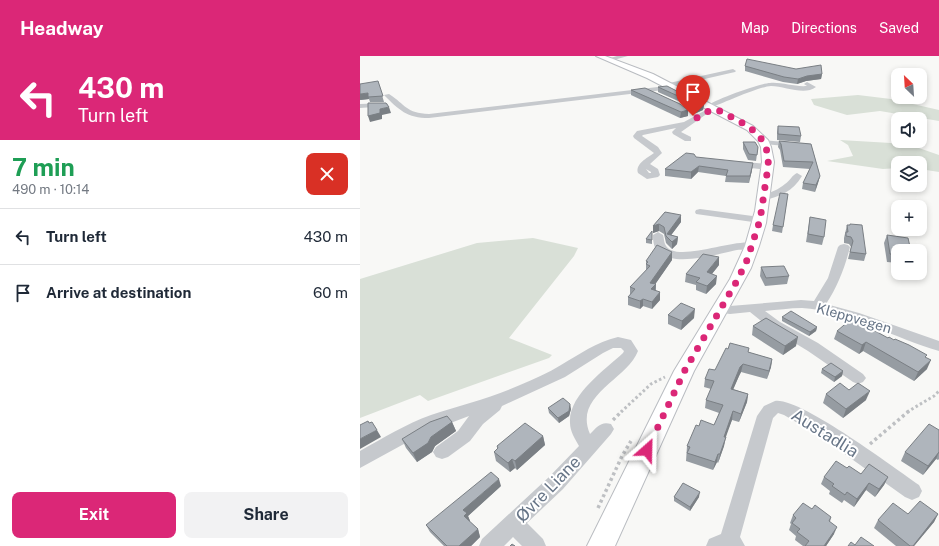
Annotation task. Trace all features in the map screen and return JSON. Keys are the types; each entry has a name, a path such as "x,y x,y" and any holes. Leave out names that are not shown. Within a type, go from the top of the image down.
{"main road":[{"path":"599,56 636,69 750,128 761,136 769,159 760,220 752,246 738,279 685,370 604,545"}],"street":[{"path":"610,59 625,56"},
{"path":"387,96 392,98 397,105 410,113 429,116 670,86 733,71"},
{"path":"688,139 676,132 689,122 713,108 768,85 806,88 812,87 806,84"},
{"path":"645,89 657,96"},
{"path":"360,106 397,105"},
{"path":"644,163 658,153 656,149 640,139 637,135 647,131 689,122 694,117 691,112"},
{"path":"764,142 808,146"},
{"path":"727,163 768,167"},
{"path":"764,197 780,192 797,176"},
{"path":"700,212 760,220"},
{"path":"658,235 658,240 662,250 666,253 681,256 695,255 734,247 752,246"},
{"path":"818,306 826,295 839,267 844,247"},
{"name":"Kleppvegen","path":"720,309 754,309 801,304 818,306 868,320 939,346"},
{"path":"754,309 775,325 813,347 858,378"},
{"path":"442,452 464,436 477,419 513,396 567,370 605,345 616,341 624,342 629,345 631,351 629,356 590,394 580,410 578,421 580,432 588,447"},
{"path":"360,460 398,437 428,423 513,396"},
{"name":"Austadlia","path":"727,544 765,416 772,409 781,407 804,417 912,491"},
{"name":"Øvre Liane","path":"490,546 556,483 605,429"},
{"path":"514,524 536,546"}],"path":[{"path":"605,429 651,384 685,370"},
{"path":"858,454 907,412 934,396 939,391"}],"shaded area":[{"path":"858,95 891,99 891,104 913,104 939,110 939,121 927,119 927,112 891,113 880,111 847,115 814,105 811,99"},
{"path":"840,140 891,143 891,148 919,148 939,155 939,172 927,170 927,156 891,156 891,168 883,169 827,161 853,156 848,145"},
{"path":"533,238 578,248 574,256 509,338 552,355 549,358 428,401 420,395 360,418 360,279 477,243"}],"building":[{"path":"747,59 796,69 821,65 822,74 798,79 784,77 745,66"},
{"path":"378,81 383,96 368,97 368,93 360,94 360,84"},
{"path":"667,86 704,105 697,108 687,100 658,87"},
{"path":"645,88 680,104 688,110 681,112 631,90"},
{"path":"368,103 386,103 389,107 380,109 380,113 368,116"},
{"path":"778,126 799,127 801,136 778,134"},
{"path":"779,141 811,144 820,176 816,185 803,183 813,162 784,161 781,144"},
{"path":"743,142 755,142 758,147 757,155 749,154"},
{"path":"686,153 694,154 696,157 753,163 750,176 726,176 728,170 699,166 691,172 665,169"},
{"path":"780,193 788,194 783,227 773,225"},
{"path":"665,212 681,215 667,234 678,237 672,242 666,236 664,227 659,224 653,226"},
{"path":"810,217 826,220 824,237 808,234"},
{"path":"847,225 862,225 866,254 850,252 853,241 851,237 846,236 846,232 848,232"},
{"path":"652,231 652,240 646,239"},
{"path":"887,235 908,238 909,244 891,244 890,254"},
{"path":"657,245 672,252 650,283 656,284 651,289 660,292 652,302 643,299 640,301 628,297 635,289 630,287 650,266 646,264 648,262 646,261"},
{"path":"703,254 719,257 707,272 717,276 707,286 696,282 700,278 686,274"},
{"path":"784,266 789,276 766,278 761,267"},
{"path":"681,303 695,309 682,321 668,315"},
{"path":"791,311 817,327 810,332 782,317"},
{"path":"766,318 798,337 785,346 753,326"},
{"path":"850,320 855,323 857,321 888,338 895,339 909,345 927,355 925,357 931,360 918,372 866,342 862,345 837,331"},
{"path":"730,343 749,348 748,352 772,359 769,371 743,364 740,367 731,389 748,394 741,414 733,411 720,454 718,454 715,462 687,453 690,447 687,446 696,425 699,426 701,420 714,425 723,405 706,400 714,381 705,379 709,369 715,370"},
{"path":"831,363 843,371 835,377 822,369"},
{"path":"840,383 849,390 858,383 870,391 846,409 826,394"},
{"path":"563,398 570,404 569,411 558,418 548,408"},
{"path":"447,416 452,422 431,437 428,443 413,453 402,439 430,422"},
{"path":"368,421 369,423 372,422 377,430 360,439 360,425"},
{"path":"525,423 543,436 515,461 512,459 508,463 494,452 498,448 497,446"},
{"path":"929,424 939,430 939,452 928,466 905,452"},
{"path":"836,461 847,468 849,466 861,474 869,464 888,477 879,489 869,483 857,499 847,492 845,495 832,486 834,484 824,477"},
{"path":"491,472 499,479 463,510 467,513 464,516 478,529 459,546 447,546 426,525"},
{"path":"683,483 700,492 690,507 674,497"},
{"path":"920,501 938,514 913,546 910,546 878,520 893,503 908,514"},
{"path":"803,503 812,509 815,505 831,517 829,521 837,527 824,546 805,546 809,541 797,532 800,529 792,523 796,518 793,515"},
{"path":"861,537 874,546 848,546 851,542 855,545"}],"route":[{"path":"647,450 685,370 738,279 747,260 760,220 764,197 769,159 766,146 761,136 732,117 716,109 710,110 692,121 693,116"}]}
